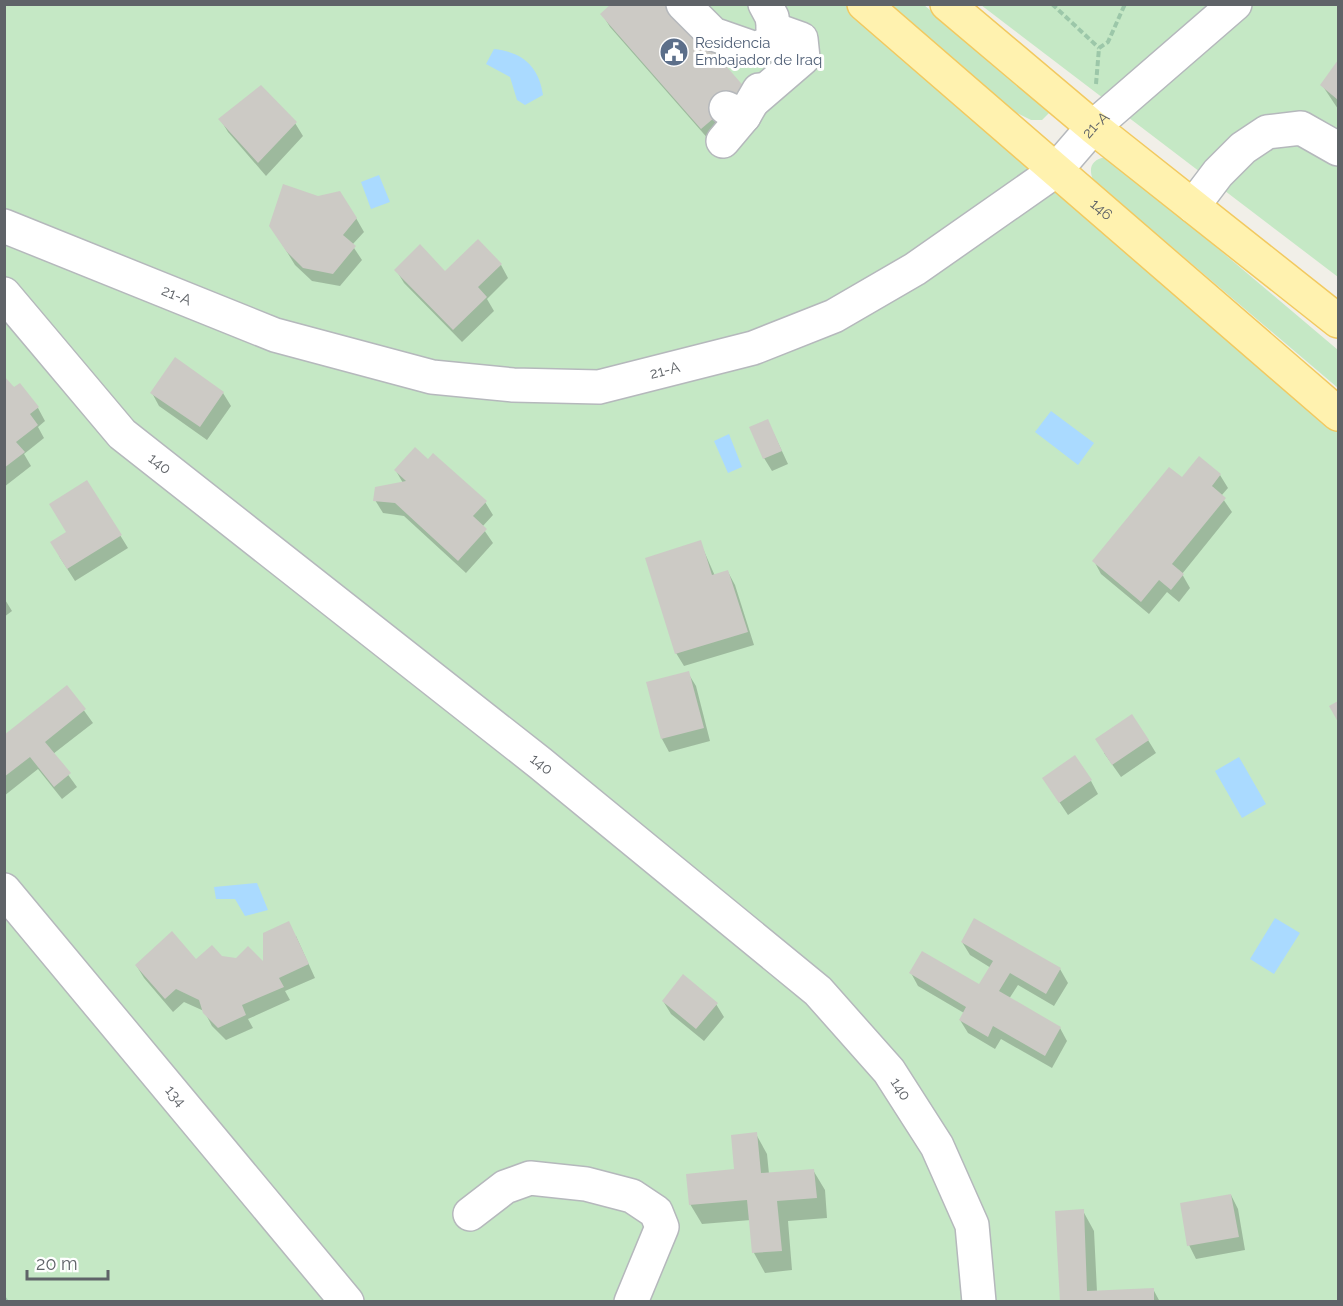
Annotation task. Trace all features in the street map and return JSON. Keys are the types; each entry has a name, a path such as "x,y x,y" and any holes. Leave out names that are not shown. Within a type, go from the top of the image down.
{"main road":[{"name":"146","path":"864,4 1338,414"},
{"path":"947,4 1093,127 1338,320"}],"street":[{"path":"683,4 713,34 756,49 767,27"},
{"name":"21-A","path":"4,226 275,335 432,377 513,385 599,387 753,348 834,316 915,268 1055,171 1093,127 1235,4"},
{"path":"723,141 741,108 772,67 767,27"},
{"path":"1193,206 1218,173 1243,148 1266,132 1301,128 1338,149"},
{"name":"140","path":"4,294 122,434 540,763 818,991 889,1071 937,1146 972,1225 980,1302"},
{"name":"134","path":"4,890 347,1302"},
{"path":"470,1214 505,1187 530,1178 586,1184 632,1196 656,1212 662,1227 631,1302"}],"path":[{"path":"1052,4 1099,48 1108,42 1125,4"}],"green space":[{"path":"5,5 864,5 1338,414 1338,1301 5,1302"},
{"path":"888,5 924,5 1040,101 1049,113 1042,120 1031,120 1011,110"},
{"path":"981,5 1338,5 1338,277"},
{"path":"1105,157 1125,170 1338,350 1338,388 1093,180 1092,165"}],"water":[{"path":"494,49 513,53 528,62 538,76 543,95 525,105 517,100 510,77 486,64"},
{"path":"379,175 390,202 371,209 361,182"},
{"path":"1051,411 1094,443 1078,465 1035,432"},
{"path":"729,434 742,467 728,473 714,441"},
{"path":"1239,757 1266,804 1242,818 1215,771"},
{"path":"257,883 268,910 245,916 235,899 216,899 214,887"},
{"path":"1275,918 1300,933 1274,974 1250,959"}],"building":[{"name":"Residencia Embajador de Iraq","path":"611,4 672,4 747,90 701,129 600,14"},
{"path":"1338,60 1338,100 1320,85"},
{"path":"261,85 297,122 258,163 218,119"},
{"path":"283,184 318,196 340,191 357,218 343,235 356,246 333,274 303,268 286,251 269,226"},
{"path":"478,239 502,264 478,287 487,297 453,330 394,270 420,244 445,271"},
{"path":"175,357 224,392 200,427 150,393"},
{"path":"4,376 14,387 20,383 39,407 30,414 38,425 16,442 25,452 4,468"},
{"path":"768,419 782,451 763,459 749,427"},
{"path":"415,447 428,459 433,453 487,501 473,516 487,529 458,561 395,503 373,501 375,487 406,481 394,470"},
{"path":"1199,456 1221,474 1212,486 1226,498 1172,564 1184,574 1171,590 1159,580 1141,602 1092,561 1169,467 1182,477"},
{"path":"87,480 122,535 67,569 50,542 66,532 49,504"},
{"path":"701,540 712,575 728,570 748,632 675,654 645,558"},
{"path":"689,671 704,728 661,739 646,682"},
{"path":"67,685 86,709 45,742 71,773 54,787 30,757 4,777 4,735"},
{"path":"1338,701 1338,722 1329,706"},
{"path":"1132,714 1149,740 1112,765 1095,739"},
{"path":"1075,755 1092,780 1059,803 1042,778"},
{"path":"974,918 1061,968 1046,994 1010,973 999,991 1061,1027 1045,1056 993,1026 988,1037 959,1020 966,1007 909,973 922,951 979,984 993,961 961,942"},
{"path":"289,921 309,964 279,978 284,987 242,1005 246,1015 218,1028 203,1013 199,1000 176,989 165,999 135,965 172,931 196,959 212,945 222,956 236,958 248,946 263,961 263,933"},
{"path":"683,974 718,1003 696,1029 662,1001"},
{"path":"757,1132 761,1173 814,1169 817,1198 777,1201 782,1251 752,1253 747,1200 689,1205 686,1174 734,1169 731,1135"},
{"path":"1231,1194 1239,1237 1187,1246 1180,1203"},
{"path":"1084,1209 1087,1291 1154,1288 1154,1302 1060,1302 1055,1211"}],"place":[{"name":"Residencia Embajador de Iraq","path":"674,52"}]}
